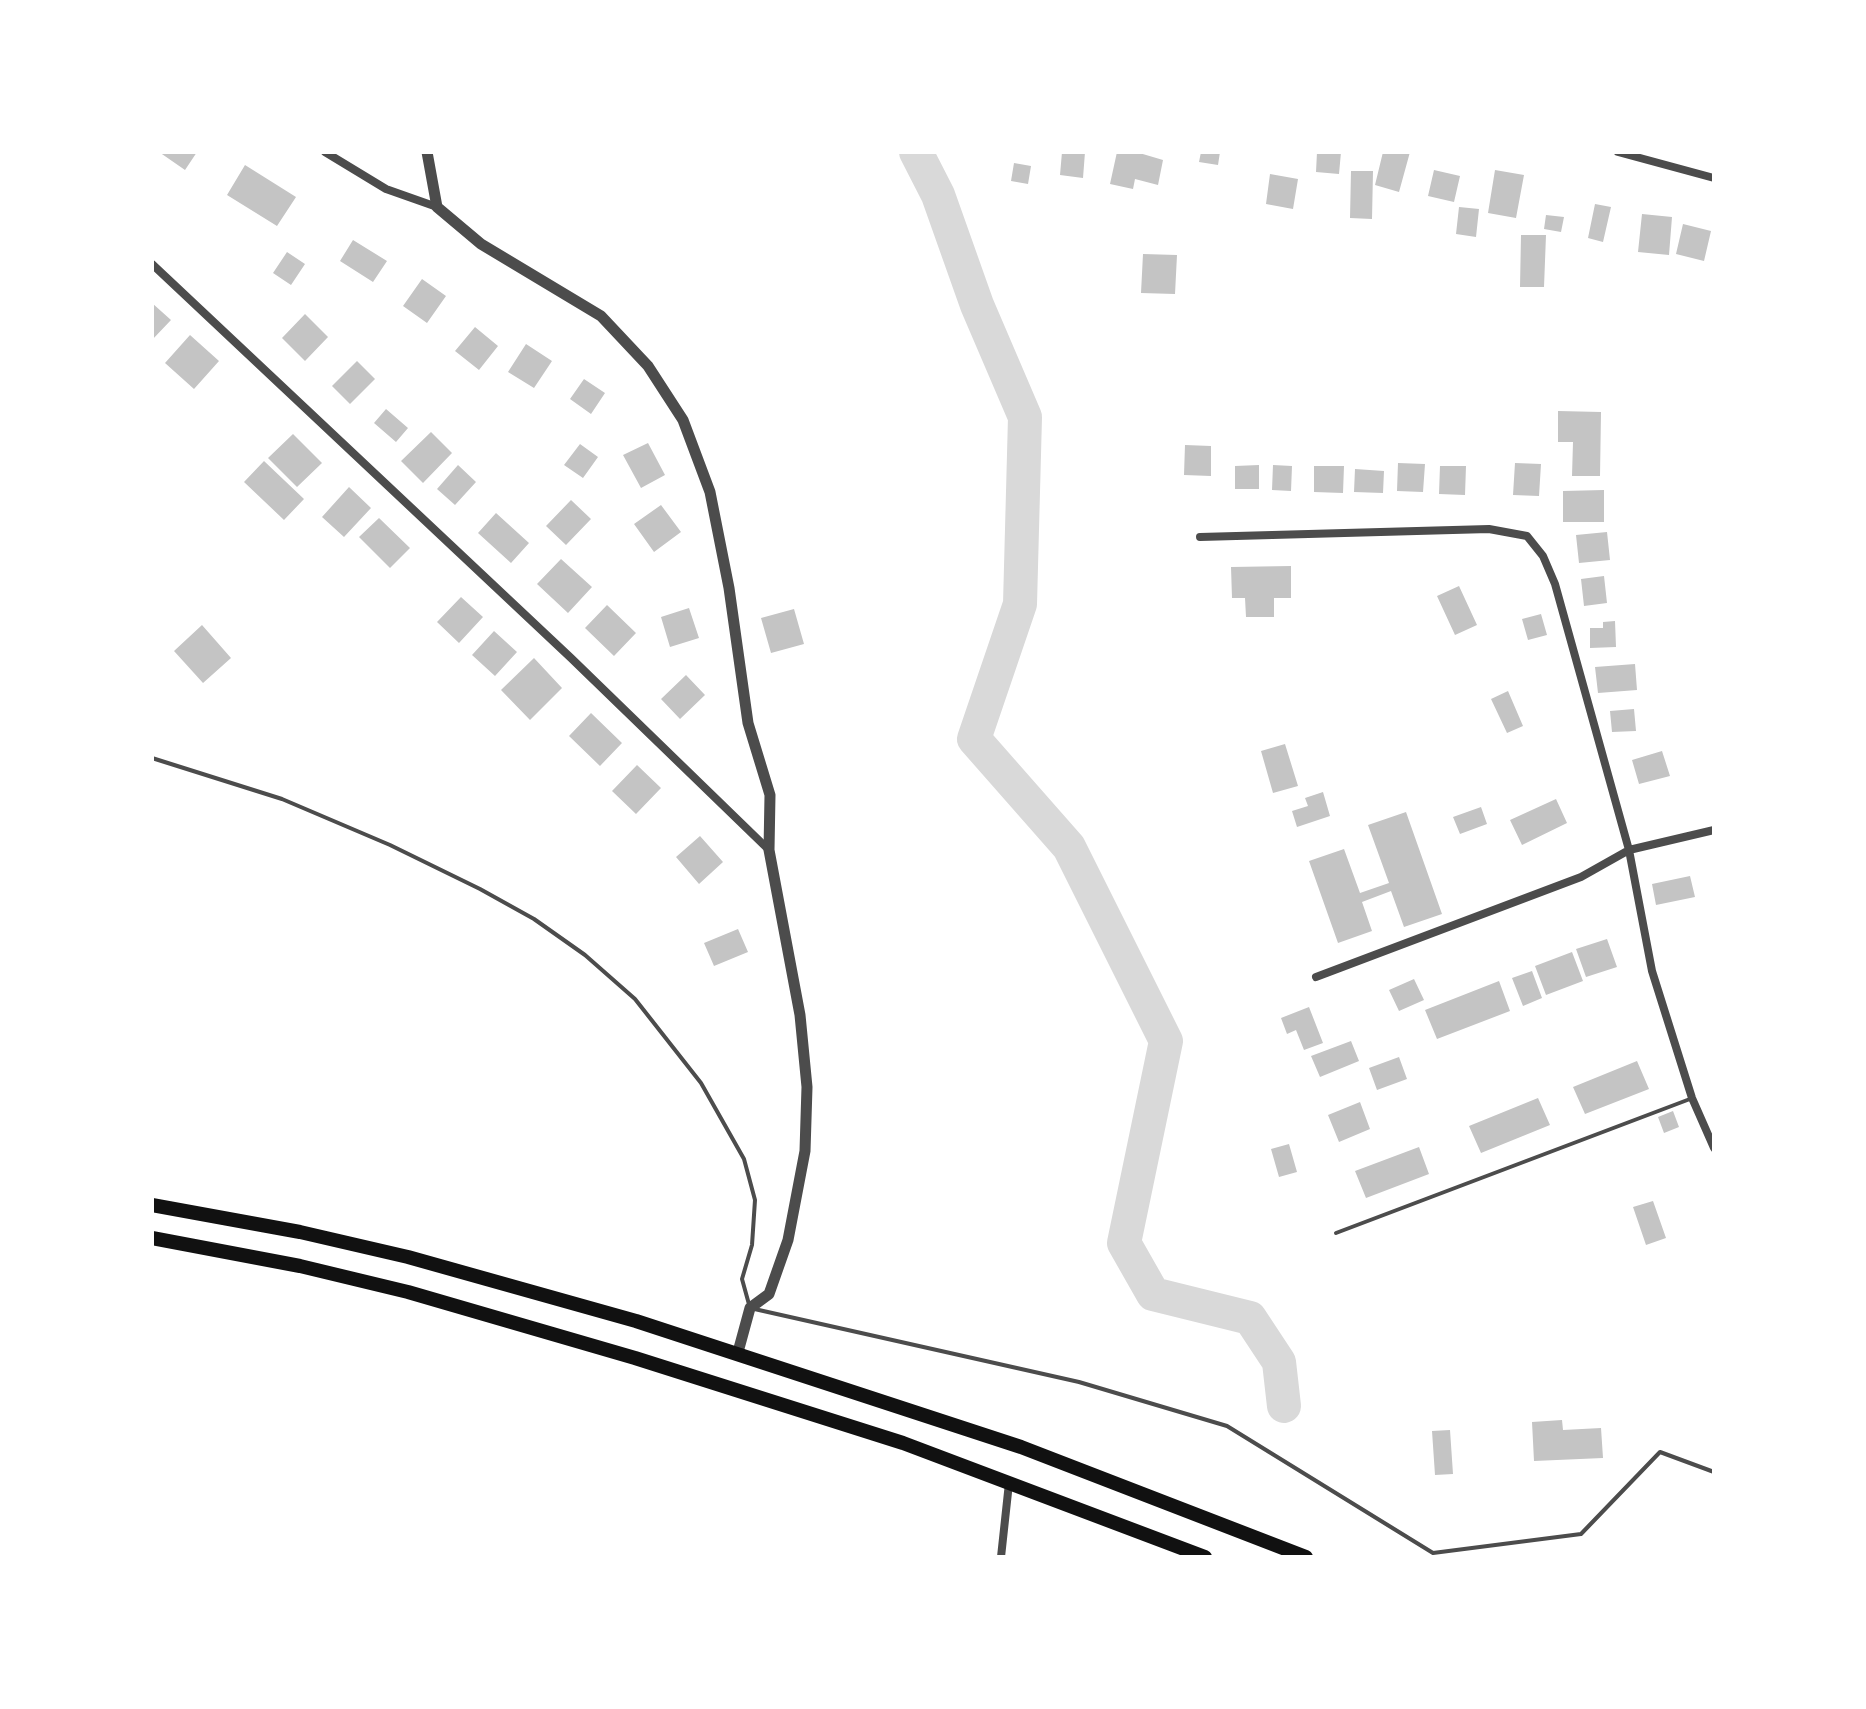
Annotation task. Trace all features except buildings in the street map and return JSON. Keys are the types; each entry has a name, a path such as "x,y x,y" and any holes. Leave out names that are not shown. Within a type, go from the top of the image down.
{"main road":[{"path":"152,1205 300,1232 408,1257 738,1352 1021,1447 1306,1557"},
{"path":"152,1238 300,1266 511,1321 759,1396 1009,1482 1205,1557"}],"street":[{"path":"325,152 386,189 437,207 481,244 601,316 648,366 683,420 710,492 729,588 748,723 770,795 769,850 800,1015 807,1087 805,1151 788,1240 769,1294 750,1308 738,1352"},
{"path":"427,152 437,207"},
{"path":"1618,152 1714,178"},
{"path":"152,264 571,658 769,850"},
{"path":"1200,537 1489,529 1527,536 1543,556 1555,584 1629,850 1652,971 1692,1098 1714,1148"},
{"path":"1316,977 1568,883 1629,850 1714,830"},
{"path":"1001,1557 1009,1482"}],"lane":[{"path":"152,758 282,799 467,882 547,928 585,955 635,999 701,1083 744,1159 755,1200 752,1245 742,1279 750,1308 1079,1382 1227,1426 1433,1553 1581,1534 1660,1452 1714,1472"},
{"path":"1336,1233 1692,1098"}],"waterway":[{"path":"916,152 938,195 977,305 1025,417 1020,604 974,739 1069,847 1166,1041 1124,1243 1153,1294 1250,1318 1279,1362 1284,1406"}]}
